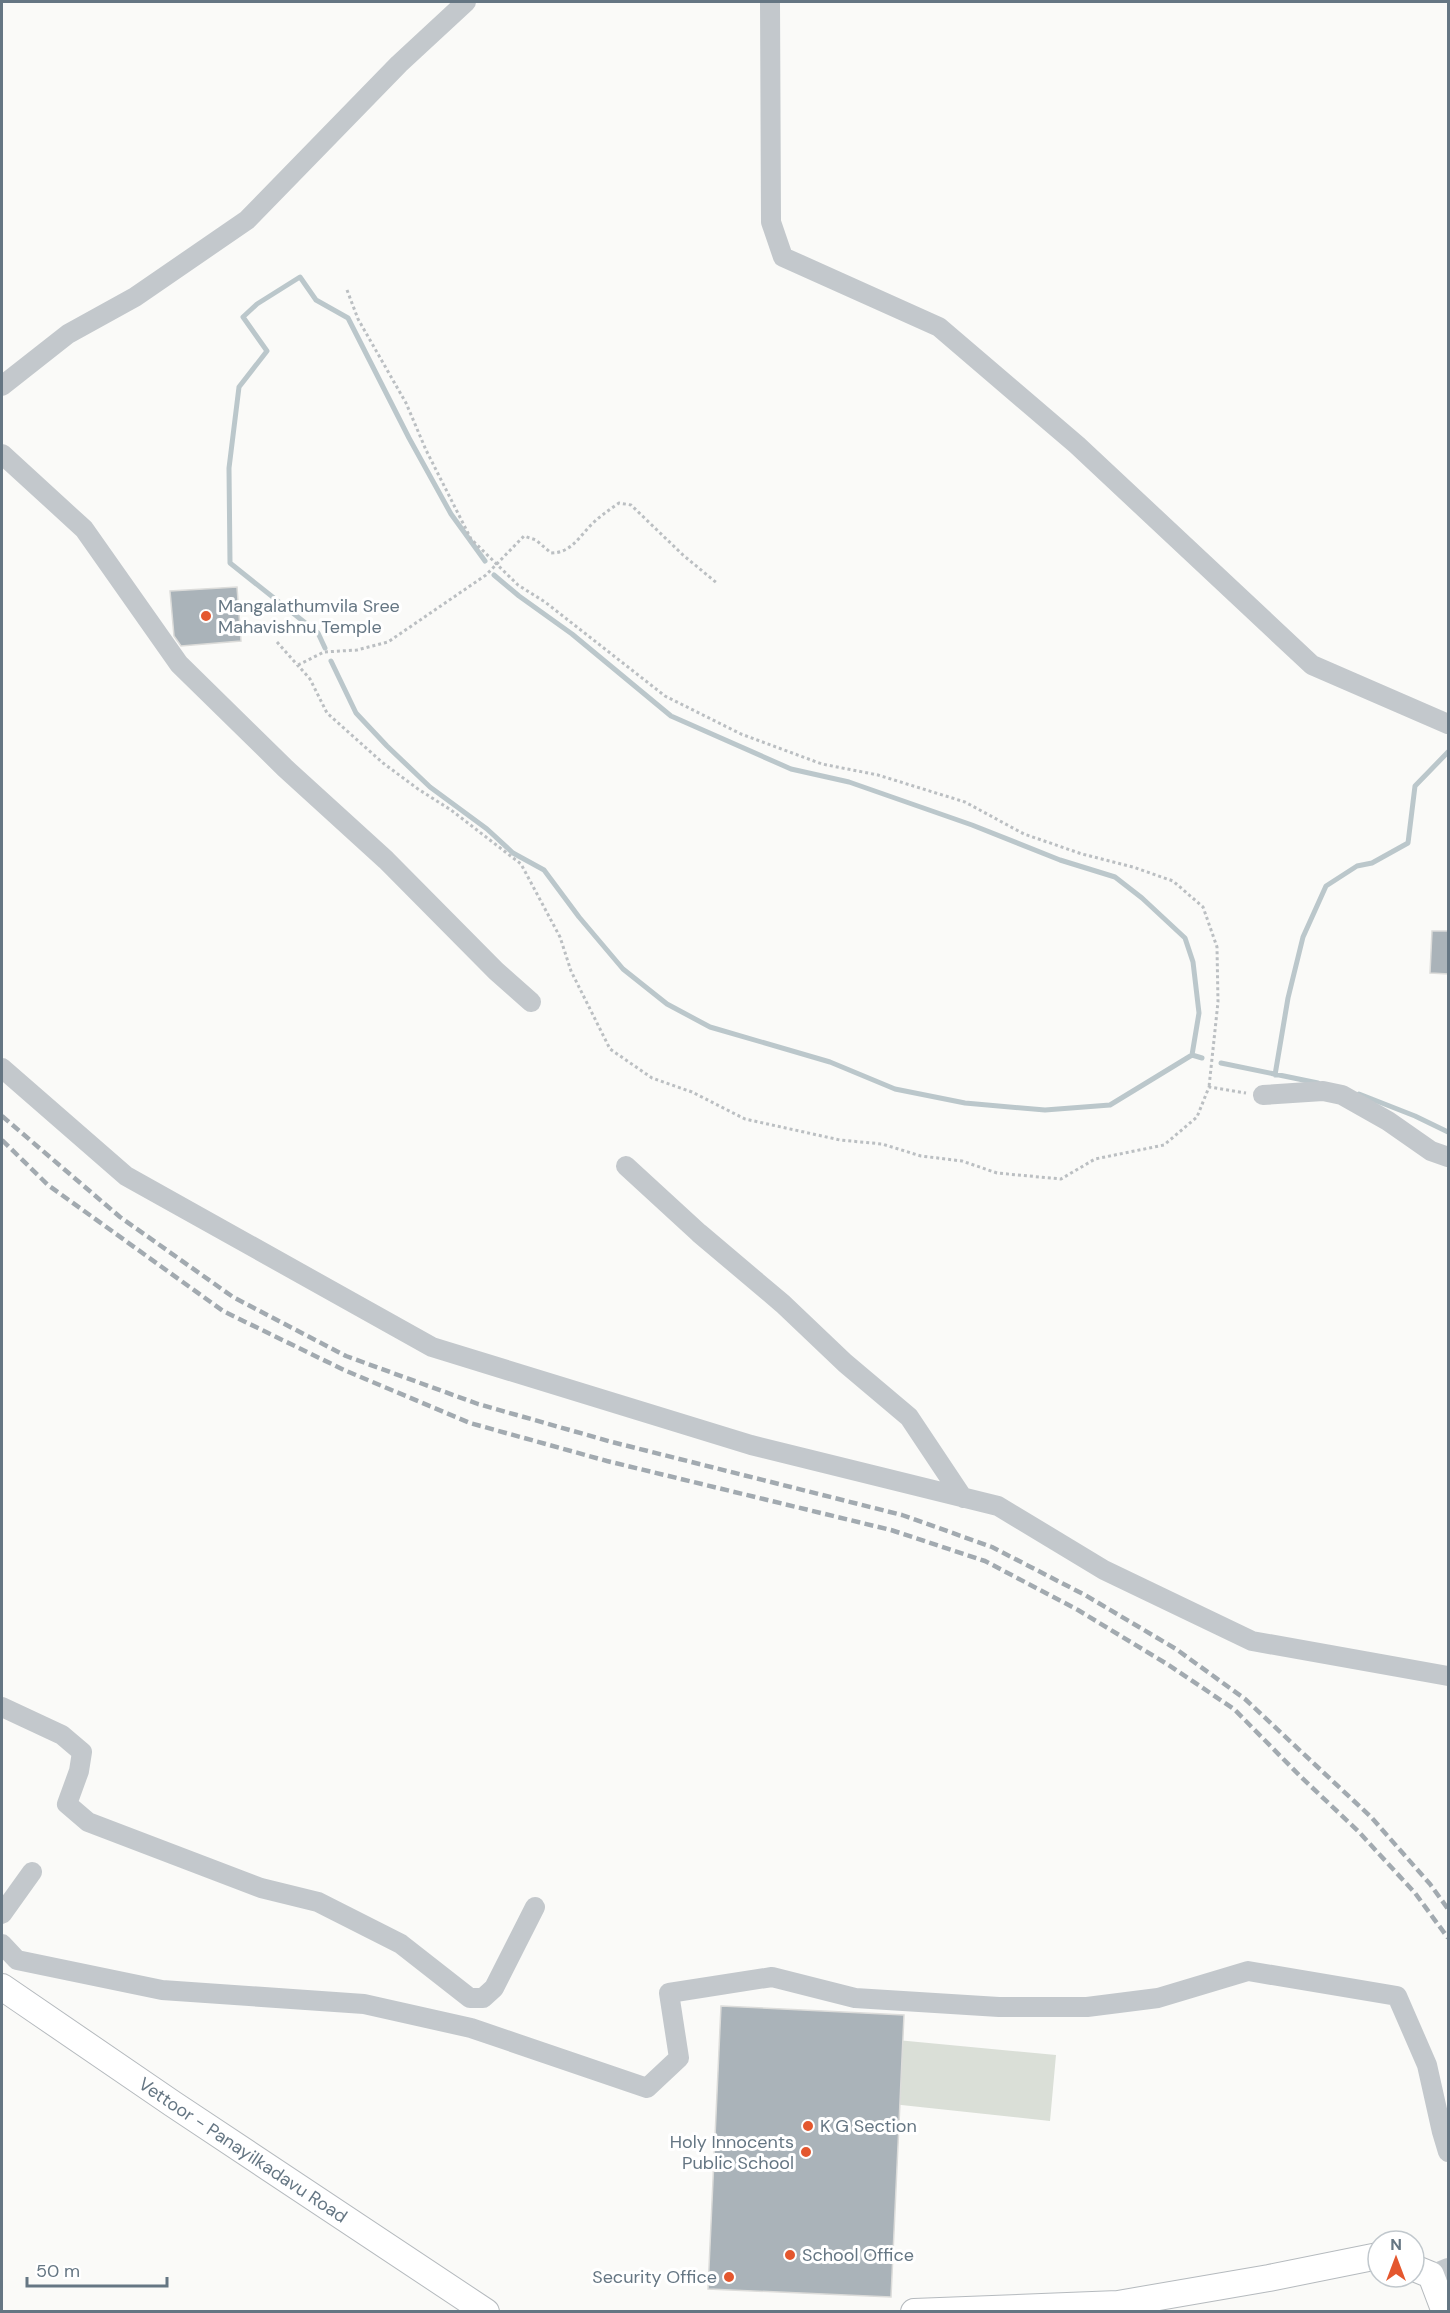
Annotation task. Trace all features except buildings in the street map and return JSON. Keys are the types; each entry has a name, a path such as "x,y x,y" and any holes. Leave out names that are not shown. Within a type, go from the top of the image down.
{"main road":[{"name":"Vettoor - Panayilkadavu Road","path":"2,1987 173,2104 486,2312"},
{"path":"914,2312 1118,2304 1366,2258"},
{"path":"1431,2270 1445,2312"}],"street":[{"path":"2,386 68,334 135,297 246,220 399,64 466,2"},
{"path":"770,2 771,222 783,256 939,327 1077,445 1312,665 1449,724"},
{"path":"2,454 84,529 179,664 285,768 386,860 488,963 531,1002"},
{"path":"2,1068 126,1176 432,1347 751,1444 998,1506 1104,1570 1252,1641 1449,1676"},
{"path":"1263,1095 1323,1090 1342,1095 1388,1121 1431,1151 1449,1157"},
{"path":"626,1166 699,1233 783,1304 845,1363 909,1417 963,1498"},
{"path":"2,1707 62,1735 82,1752 79,1770 67,1804 88,1822 261,1888 318,1902 401,1944 470,1998 483,1998 494,1988 535,1907"},
{"path":"2,1914 32,1872"},
{"path":"2,1944 17,1960 162,1990 364,2004 471,2028 647,2088 679,2058 669,1993 772,1977 855,1998 999,2007 1087,2007 1158,1998 1248,1971 1397,1996 1427,2065 1442,2132 1449,2152"}],"path":[{"path":"277,642 310,679 327,713 383,763 451,810 521,864 560,937 571,971 610,1049 652,1078 692,1092 745,1119 840,1140 882,1144 921,1156 962,1161 997,1173 1061,1179 1095,1159 1164,1145 1197,1117 1209,1088 1218,1002 1217,947 1203,907 1173,881 1024,834 965,802 878,775 822,764 741,734 665,696 545,602 518,585 471,539 426,450 406,403 358,319 347,290"},
{"path":"298,665 324,652 357,650 388,642 486,574 524,536 536,540 551,553 562,553 577,542 604,513 619,503 631,505 683,555 718,584"},
{"path":"1209,1088 1263,1095"}],"shaded area":[{"path":"897,2040 1056,2055 1050,2121 892,2104"}],"waterway":[{"path":"325,648 318,633 230,563 229,468 239,387 267,351 243,317 257,304 300,277 316,300 348,318 409,438 451,514 485,561"},
{"path":"494,575 572,634 671,716 791,769 849,782 972,825 1060,860 1115,877 1142,898 1185,938 1193,962 1199,1013 1192,1055 1202,1058"},
{"path":"331,661 356,713 387,746 430,787 487,829 513,853 544,870 579,917 623,969 667,1004 710,1027 830,1062 895,1089 965,1103 1045,1110 1110,1105 1192,1055"},
{"path":"1275,1075 1288,998 1303,937 1326,886 1357,866 1372,863 1408,843 1415,786 1448,752"},
{"path":"1221,1063 1318,1083"},
{"path":"1359,1094 1448,1132"}],"railway":[{"path":"2,1116 120,1217 233,1297 346,1356 478,1404 612,1442 902,1515 992,1547 1085,1595 1176,1649 1245,1699 1371,1817 1430,1884 1448,1909"},
{"path":"2,1140 48,1185 223,1311 344,1370 470,1423 607,1461 891,1530 985,1561 1078,1610 1167,1664 1234,1709 1358,1831 1415,1893 1448,1938"}],"place":[{"name":"Mangalathumvila Sree Mahavishnu Temple","path":"206,616"},
{"name":"K G Section","path":"808,2126"},
{"name":"Holy Innocents Public School","path":"806,2152"},
{"name":"School Office","path":"790,2255"},
{"name":"Security Office","path":"729,2277"}]}
